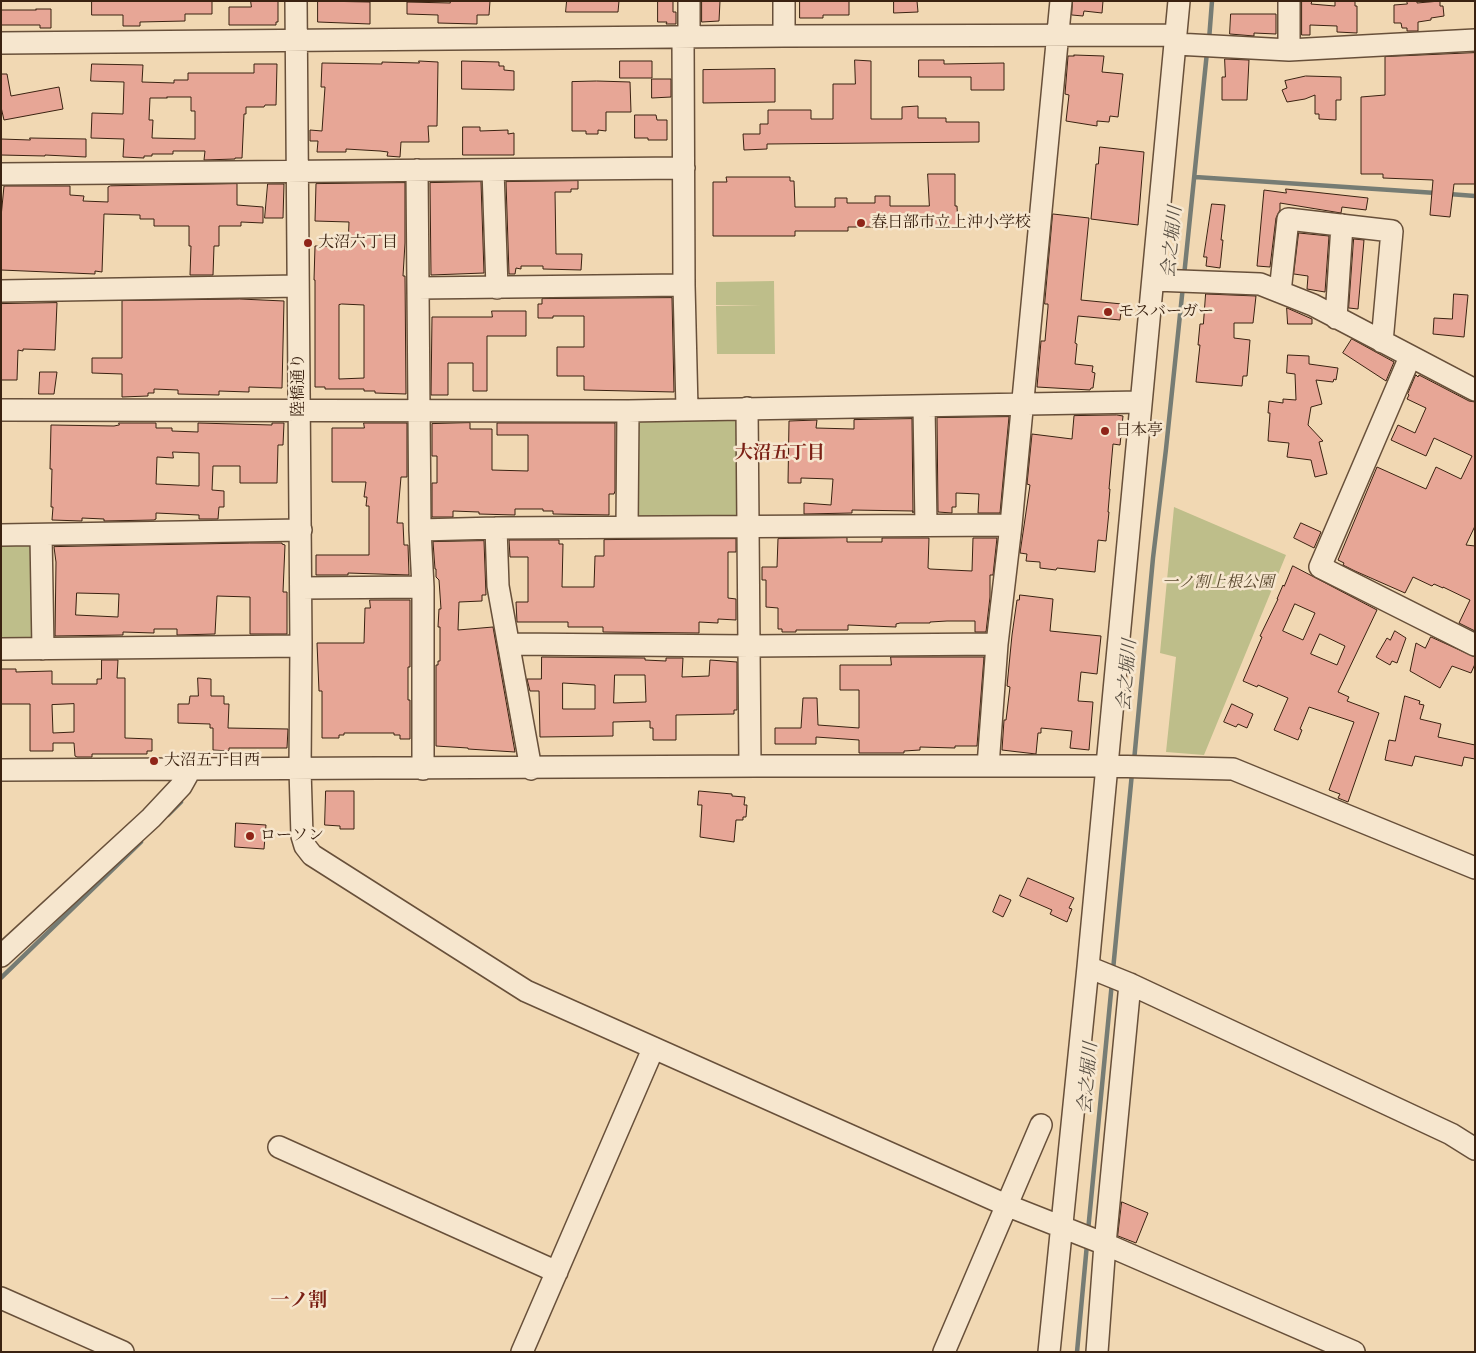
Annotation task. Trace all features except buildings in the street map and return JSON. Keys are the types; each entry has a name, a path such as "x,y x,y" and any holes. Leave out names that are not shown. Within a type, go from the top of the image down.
{"street":[{"name":"陸橋通り","path":"296,1 301,530 300,769 302,836 305,846 312,855 526,991 1006,1205 1105,1244 1354,1352"},
{"path":"687,409 684,168 686,38 689,1"},
{"path":"784,1 784,36"},
{"path":"988,766 997,644 1011,525 1061,1"},
{"path":"1049,1352 1062,1228 1124,767 1140,402 1161,280 1181,41 1179,1"},
{"path":"1289,1 1289,50"},
{"path":"1,43 1058,34 1181,41 1223,47 1289,50 1475,40"},
{"path":"1,174 684,168"},
{"path":"416,170 420,530 423,587 423,769"},
{"path":"493,170 496,288"},
{"path":"1280,292 1288,219 1392,231 1382,342"},
{"path":"1336,318 1342,225"},
{"path":"1161,280 1260,284 1313,305 1475,390"},
{"path":"418,288 684,284"},
{"path":"1,290 298,286"},
{"path":"1410,357 1320,567 1475,645"},
{"path":"1,410 628,411 1140,402"},
{"path":"924,406 926,524"},
{"path":"747,408 750,766"},
{"path":"627,527 628,411"},
{"path":"420,530 926,524 1011,525"},
{"path":"496,528 498,586 531,769"},
{"path":"1,535 301,530"},
{"path":"41,535 43,649"},
{"path":"301,588 423,587"},
{"path":"509,644 750,646 997,644"},
{"path":"1,649 301,646"},
{"path":"1,770 531,769 750,766 1233,769 1475,868"},
{"path":"1,956 151,818 182,786 190,770"},
{"path":"1098,971 1130,984 1451,1134 1475,1149"},
{"path":"1097,1352 1105,1244 1130,984"},
{"path":"522,1352 653,1049"},
{"path":"944,1352 1041,1125"},
{"path":"279,1147 557,1272"},
{"path":"1,1298 123,1352"}],"green space":[{"path":"774,281 775,354 717,354 716,306 761,306 716,305 716,282"},
{"path":"633,415 739,416 739,516 635,518"},
{"name":"一ノ割上根公園","path":"1174,507 1286,555 1204,755 1166,752 1176,657 1160,653"},
{"path":"1,543 33,543 36,643 1,643"}],"waterway":[{"name":"会之堀川","path":"1209,40 1212,1"},
{"name":"会之堀川","path":"1184,276 1207,52"},
{"path":"1195,177 1436,193"},
{"path":"1449,194 1475,196"},
{"name":"会之堀川","path":"1134,761 1153,558 1183,286"},
{"name":"会之堀川","path":"1113,970 1132,773"},
{"path":"168,815 181,802"},
{"path":"1,978 141,842"},
{"name":"会之堀川","path":"1088,1231 1112,982"},
{"name":"会之堀川","path":"1077,1352 1087,1244"}],"place":[{"name":"春日部市立上沖小学校","path":"861,223"},
{"name":"大沼六丁目","path":"308,243"},
{"name":"モスバーガー","path":"1108,312"},
{"name":"日本亭","path":"1105,431"},
{"name":"大沼五丁目西","path":"154,761"},
{"name":"ローソン","path":"250,836"}],"district":[{"name":"大沼五丁目","path":"780,454"},
{"name":"一ノ割","path":"299,1302"}]}
